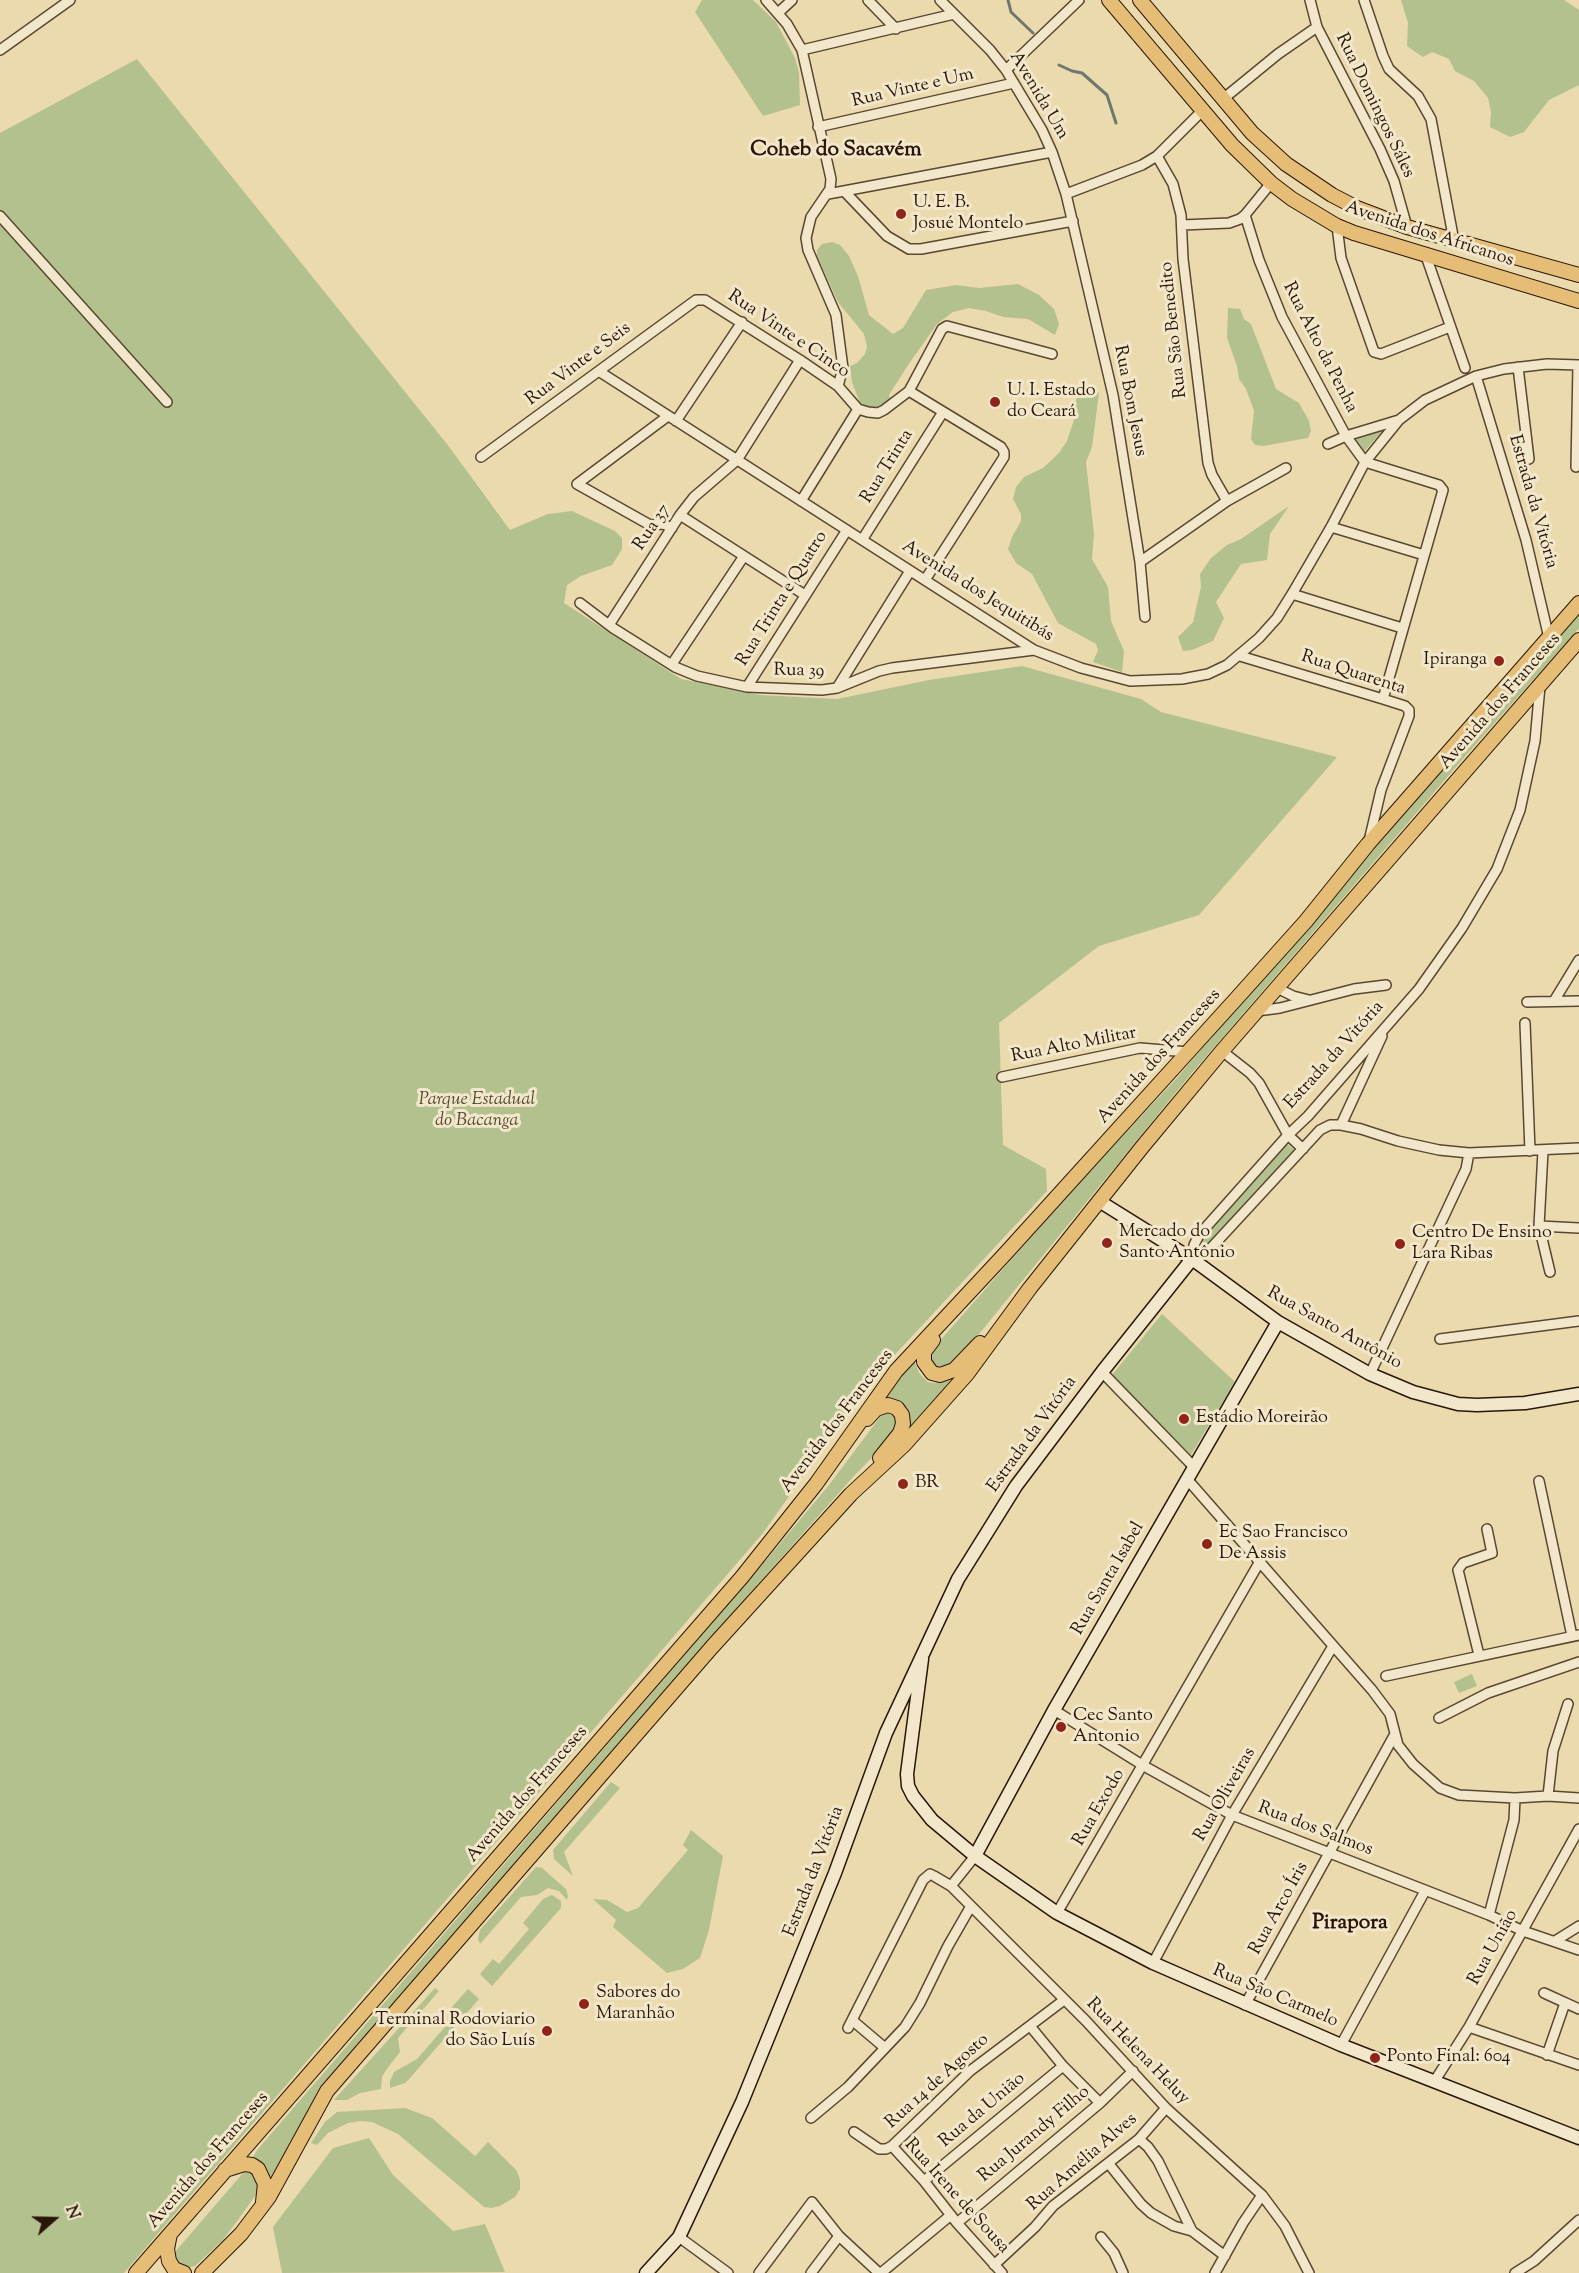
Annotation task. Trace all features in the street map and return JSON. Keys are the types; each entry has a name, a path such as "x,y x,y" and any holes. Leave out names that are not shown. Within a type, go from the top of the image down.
{"main road":[{"name":"Avenida dos Africanos","path":"1108,0 1232,145 1271,183 1300,203 1338,226 1425,256 1579,301"},
{"name":"Avenida dos Africanos","path":"1140,0 1223,99 1270,150 1306,178 1357,208 1407,227 1579,275"},
{"path":"1401,248 1407,227"},
{"name":"Avenida dos Franceses","path":"136,2273 742,1577 816,1484 896,1371 1306,921 1368,844 1579,603"},
{"name":"Avenida dos Franceses","path":"199,2272 241,2234 262,2207 327,2091 712,1647 851,1494 904,1445 967,1374 1030,1288 1222,1051 1579,640"},
{"path":"1005,1254 926,1348 924,1362 928,1370 940,1375 954,1370 1030,1288"},
{"path":"816,1484 873,1412 884,1406 897,1408 903,1419 900,1433 851,1494"},
{"path":"225,2170 244,2164 258,2169 265,2184 262,2207"},
{"path":"170,2234 167,2249 169,2261 174,2269 184,2273"}],"street":[{"path":"0,50 70,0"},
{"path":"766,0 778,13 802,50 831,179 828,194 811,217 806,238 808,250 836,315 843,368 838,386"},
{"path":"778,13 792,0"},
{"path":"868,0 896,29"},
{"name":"Avenida Um","path":"940,0 1006,70 1053,152 1066,194"},
{"path":"1006,70 1079,0"},
{"name":"Rua Domingos Sáles","path":"1310,0 1317,27 1394,181 1407,227"},
{"path":"1364,0 1389,69 1418,96 1431,119 1454,240"},
{"path":"802,50 954,14"},
{"path":"1223,99 1278,54 1317,27"},
{"name":"Rua Vinte e Um","path":"818,126 1014,83"},
{"path":"1066,194 1142,165 1157,156 1202,111"},
{"path":"828,194 1053,152"},
{"name":"Rua São Benedito","path":"1157,156 1173,184 1182,225 1183,259 1206,453 1212,475 1227,501"},
{"path":"1182,225 1229,223 1245,215 1271,183"},
{"path":"844,191 886,236 909,249 921,249 1073,221"},
{"name":"Rua Bom Jesus","path":"1066,194 1113,395 1140,562 1145,617"},
{"name":"Rua Alto da Penha","path":"1245,215 1281,317 1346,436 1365,462"},
{"path":"0,216 167,402"},
{"path":"1338,226 1341,258 1374,352 1381,354 1450,327"},
{"path":"1425,256 1465,368"},
{"name":"Rua Vinte e Cinco","path":"696,300 705,300 801,360 838,386 858,409"},
{"name":"Rua Vinte e Seis","path":"482,457 696,300"},
{"path":"672,528 663,524 650,525 577,484 672,418 742,322"},
{"path":"801,501 858,409 878,413 909,391 942,329 947,326 1052,354"},
{"name":"Rua 37","path":"609,626 680,515 703,488 737,460 801,360"},
{"path":"1328,444 1346,436 1399,420 1425,400 1476,376 1518,367 1547,364 1578,365 1576,467"},
{"path":"1518,367 1529,459"},
{"name":"Avenida dos Jequitibás","path":"600,372 1034,650 1104,676 1130,681 1156,682 1194,678 1208,674 1240,656 1268,629 1292,594 1331,527 1365,462 1399,420"},
{"name":"Estrada da Vitória","path":"1476,376 1526,540 1549,639"},
{"path":"909,391 1001,447 1004,452 1004,457 925,580"},
{"name":"Rua Trinta","path":"862,540 943,412"},
{"path":"1365,462 1439,485 1443,490 1383,699"},
{"path":"1140,562 1227,501 1286,468"},
{"path":"680,515 805,595"},
{"path":"1331,527 1424,555"},
{"name":"Rua Trinta e Quatro","path":"747,687 847,530"},
{"path":"672,664 744,556"},
{"path":"837,688 910,571"},
{"path":"1292,594 1402,628"},
{"name":"Rua 39","path":"580,603 609,626 672,664 697,676 747,687 822,690 837,688 892,668 1034,650"},
{"name":"Rua Quarenta","path":"1240,656 1405,706 1410,713 1381,790 1368,844"},
{"name":"Estrada da Vitória","path":"646,2273 679,2237 742,2102 835,1873 886,1733 958,1579 1016,1486 1102,1372 1192,1259 1194,1245 1199,1235 1387,1026 1438,964 1462,928 1497,869 1520,810 1530,773 1540,686"},
{"path":"1381,790 1383,804 1388,809 1398,810"},
{"path":"1554,1001 1579,960"},
{"path":"1257,1011 1280,1008 1363,987 1386,985"},
{"path":"1277,988 1293,996 1311,1000"},
{"path":"1527,1002 1579,1001"},
{"path":"1525,1023 1530,1151"},
{"path":"1341,1125 1387,1026"},
{"name":"Rua Alto Militar","path":"1002,1077 1140,1048 1188,1052"},
{"path":"1222,1051 1240,1063 1259,1083 1288,1135 1303,1149"},
{"path":"1192,1259 1211,1248 1320,1130 1330,1125 1341,1125 1439,1150 1469,1153 1579,1149"},
{"path":"1544,1151 1539,1226 1550,1272"},
{"path":"1370,1374 1466,1169 1469,1153"},
{"name":"Rua Santo Antônio","path":"1099,1201 1192,1259 1278,1322 1370,1374 1413,1392 1458,1404 1525,1403 1579,1394"},
{"path":"1539,1226 1579,1228"},
{"path":"1440,1339 1579,1321"},
{"name":"Rua Santa Isabel","path":"975,1856 1054,1710 1278,1322"},
{"path":"1102,1372 1194,1467"},
{"path":"1187,1479 1390,1714 1398,1745 1413,1764 1440,1788 1459,1796 1579,1798"},
{"path":"1386,1676 1576,1636 1539,1481"},
{"path":"1479,1655 1458,1570 1463,1563 1492,1553 1486,1529"},
{"name":"Rua Exodo","path":"1057,1913 1144,1766 1259,1563"},
{"name":"Rua Oliveiras","path":"1153,1964 1232,1815 1333,1646"},
{"name":"Rua São Carmelo","path":"924,1649 907,1774 908,1786 927,1815 975,1856 1057,1913 1153,1964 1341,2045 1579,2138"},
{"path":"1440,1718 1488,1693 1579,1662"},
{"path":"1548,1796 1553,1751 1568,1704"},
{"name":"Rua dos Salmos","path":"1054,1710 1144,1766 1232,1815 1490,1915 1523,1931 1579,1950"},
{"name":"Rua Arco Íris","path":"1245,2005 1395,1734"},
{"path":"1490,1915 1514,1820 1515,1798"},
{"name":"Rua União","path":"1434,2082 1470,2026 1579,1829"},
{"path":"951,1886 975,1856"},
{"name":"Rua Helena Heluy","path":"885,2048 850,2024 923,1880 930,1875 951,1886 1086,2021 1166,2108 1262,2195 1285,2226 1309,2273"},
{"path":"1341,2045 1425,1891"},
{"path":"811,2118 848,2087 904,2027 920,2003 971,1906"},
{"path":"1555,1941 1579,1926"},
{"path":"1544,1993 1579,2009"},
{"name":"Rua 14 de Agosto","path":"892,2146 970,2071 1064,2000"},
{"path":"1547,2055 1565,2003"},
{"path":"1030,2026 1063,2066 1100,2103"},
{"path":"1470,2026 1579,2065"},
{"name":"Rua da União","path":"924,2181 1063,2066"},
{"name":"Rua Jurandy Filho","path":"880,2273 902,2254 954,2219 1100,2103 1133,2071"},
{"name":"Rua Amélia Alves","path":"994,2265 1035,2227 1053,2206 1110,2164 1138,2139 1166,2108"},
{"name":"Rua Irene de Sousa","path":"854,2132 879,2149 886,2150 892,2146 1002,2273"},
{"path":"1138,2139 1158,2161 1192,2231"},
{"path":"1110,2164 1141,2204 1151,2213 1174,2226 1192,2231 1225,2256"},
{"path":"1215,2273 1243,2223 1262,2195"},
{"path":"759,2273 812,2202 839,2236 880,2273"},
{"path":"1515,2273 1534,2261 1579,2220"},
{"path":"811,2273 839,2236"},
{"path":"679,2237 728,2273"},
{"path":"1101,2237 1114,2253 1123,2273"}],"green space":[{"path":"702,0 753,0 776,22 795,58 799,73 800,105 763,116 695,12"},
{"path":"1401,0 1564,0 1579,10 1579,85 1549,100 1524,132 1510,137 1490,127 1491,112 1488,98 1474,81 1455,71 1449,59 1432,52 1423,57 1407,46 1408,23"},
{"name":"Parque Estadual do Bacanga","path":"137,59 447,444 510,530 548,514 572,511 615,531 622,538 622,549 612,565 581,576 567,585 564,603 681,679 760,695 837,699 929,680 1022,666 1141,699 1161,712 1337,757 1199,915 1099,946 999,1023 1003,1145 1046,1169 1047,1191 889,1361 850,1410 763,1533 124,2273 0,2273 0,133"},
{"path":"832,242 840,245 849,256 858,276 869,315 893,334 903,328 926,290 956,285 979,288 1018,284 1039,295 1054,309 1059,324 1055,335 1028,319 1003,317 969,308 953,312 937,324 908,365 889,395 891,401 883,407 869,407 860,403 852,382 850,366 857,363 865,354 867,347 864,334 838,302 817,256 817,250 822,244"},
{"path":"1228,308 1240,309 1244,319 1251,324 1276,389 1299,403 1309,421 1311,431 1308,438 1263,446 1255,445 1251,439 1254,411 1246,389 1239,379 1227,338"},
{"path":"1092,387 1099,393 1092,447 1086,462 1094,534 1092,559 1108,587 1111,621 1124,651 1122,672 1093,662 1098,650 1096,644 1058,623 1032,574 1016,563 1008,549 1021,521 1021,514 1013,499 1016,487 1024,477 1043,468 1059,453 1067,441 1075,417 1076,400 1083,388"},
{"path":"1384,429 1362,454 1353,439"},
{"path":"1289,506 1270,534 1267,560 1241,564 1216,602 1224,618 1213,641 1192,650 1183,651 1178,637 1193,622 1201,587 1200,574 1211,558 1227,545 1241,539"},
{"path":"1579,612 1579,628 1191,1074 979,1334 948,1366 936,1367 930,1362 931,1354 937,1344 1077,1185 1175,1080"},
{"path":"1287,1144 1295,1151 1202,1252 1196,1247"},
{"name":"Estádio Moreirão","path":"1162,1314 1235,1382 1191,1455 1112,1375"},
{"path":"914,1359 919,1373 928,1382 953,1380 909,1432 909,1411 904,1405 893,1399 880,1400"},
{"path":"883,1413 889,1413 896,1418 898,1424 894,1435 854,1476 758,1584 320,2088 272,2176 269,2176 263,2164 251,2160 258,2149 752,1577 829,1485"},
{"path":"1472,1674 1477,1686 1459,1693 1454,1682"},
{"path":"611,1782 620,1788 564,1852 573,1876 554,1859 553,1850"},
{"path":"691,1830 723,1856 709,1930 700,1958 683,1969 667,1973 613,1927 616,1920 593,1899 607,1900 627,1912 638,1908 688,1850 683,1845"},
{"path":"536,1867 542,1868 566,1889 567,1900 559,1891 548,1888 537,1895 521,1897 480,1944 478,1939 480,1930"},
{"path":"552,1895 561,1901 561,1908 492,1986 480,1974 493,1959 499,1964 529,1929 523,1923 543,1899"},
{"path":"435,1988 439,1991 398,2038 400,2052 382,2077 381,2089 360,2093 347,2100 334,2100"},
{"path":"468,1989 479,1999 405,2083 390,2088 394,2072 417,2059 457,2013 452,2007"},
{"path":"405,2108 432,2118 475,2156 488,2142 517,2171 520,2189 515,2197 500,2206 484,2207 398,2134 372,2122 348,2123 328,2133 317,2145 311,2143 325,2122 337,2112"},
{"path":"369,2138 393,2175 453,2231 485,2224 505,2272 282,2273 273,2227 333,2148"},
{"path":"252,2172 260,2189 238,2220 222,2241 195,2266 184,2269 178,2267 174,2253 243,2173"}],"waterway":[{"path":"1008,0 1011,12 1033,33"},
{"path":"1059,65 1082,73 1107,95 1116,123"}],"place":[{"name":"U. E. B. Josué Montelo","path":"901,214"},
{"name":"U. I. Estado do Ceará","path":"995,402"},
{"name":"Ipiranga","path":"1499,661"},
{"name":"Mercado do Santo Antônio","path":"1107,1243"},
{"name":"Centro De Ensino Lara Ribas","path":"1400,1244"},
{"name":"Estádio Moreirão","path":"1184,1419"},
{"name":"BR","path":"903,1484"},
{"name":"Ec Sao Francisco De Assis","path":"1207,1544"},
{"name":"Cec Santo Antonio","path":"1061,1727"},
{"name":"Sabores do Maranhão","path":"584,2004"},
{"name":"Terminal Rodoviario do São Luís","path":"547,2031"},
{"name":"Ponto Final: 604","path":"1375,2058"}],"district":[{"name":"Coheb do Sacavém","path":"836,151"},
{"name":"Pirapora","path":"1350,1924"}]}
